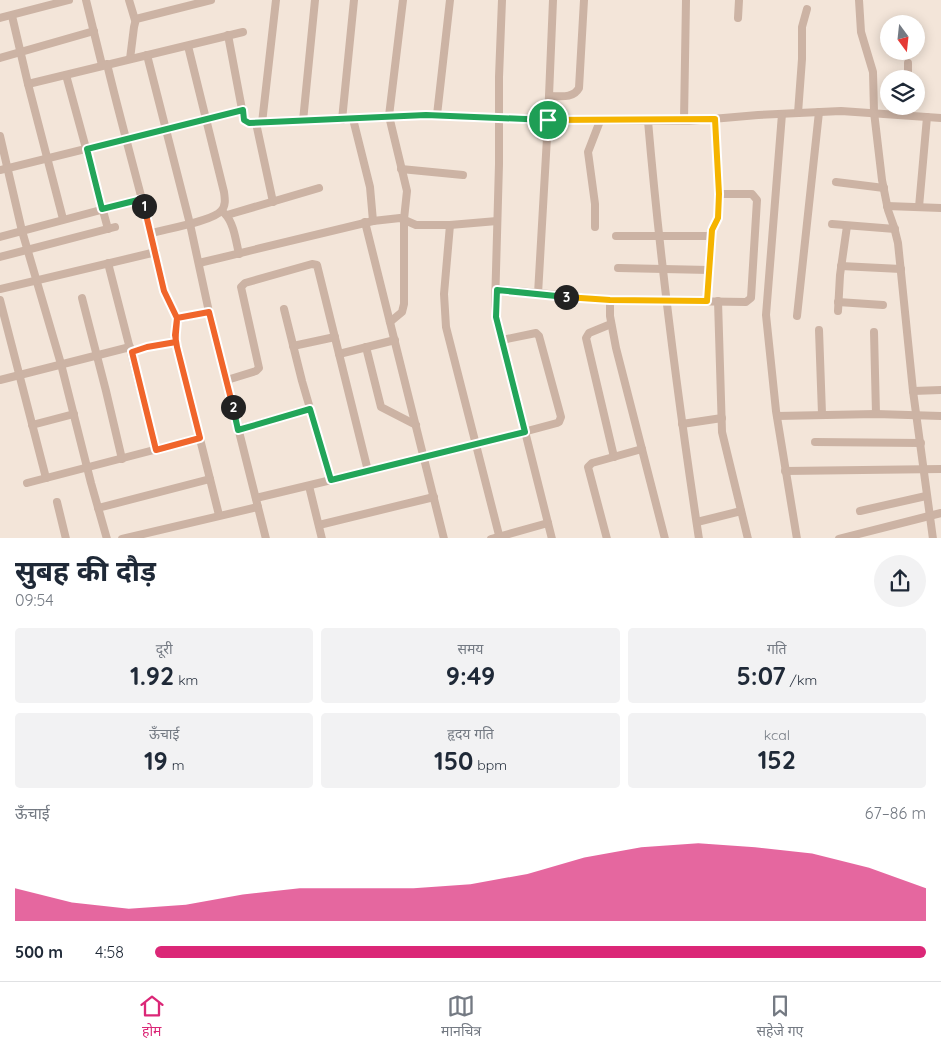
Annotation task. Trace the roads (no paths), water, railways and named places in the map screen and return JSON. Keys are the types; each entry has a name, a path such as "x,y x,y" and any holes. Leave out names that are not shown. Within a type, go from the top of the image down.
{"street":[{"path":"0,18 68,0"},
{"path":"86,0 152,232 167,300 177,318 176,342 219,515"},
{"path":"129,0 135,20 130,59"},
{"path":"171,0 173,9"},
{"path":"135,20 211,0"},
{"path":"273,202 259,123 276,0"},
{"path":"303,121 315,0"},
{"path":"342,120 354,0"},
{"path":"390,322 404,308 404,219 407,191 389,116 403,0"},
{"path":"438,115 450,0"},
{"path":"502,0 495,313 552,538"},
{"path":"538,294 553,0"},
{"path":"549,96 570,96 577,92 579,88 584,0"},
{"path":"684,120 686,0"},
{"path":"738,0 738,18"},
{"path":"859,0 861,32 873,72 874,112 884,188 887,206 895,229 901,269 913,391 918,416 926,496 933,538"},
{"path":"798,113 802,59 802,22 807,9"},
{"path":"12,16 63,219"},
{"path":"0,58 94,31"},
{"path":"28,84 243,32"},
{"path":"228,36 245,122 342,120 389,116 438,115 548,120 648,121 715,119 758,114 880,113"},
{"path":"188,46 224,192 224,213 231,225 239,254"},
{"path":"146,55 190,224 209,312 266,538"},
{"path":"908,64 908,70"},
{"path":"0,257 112,228 102,209 66,75"},
{"path":"4,169 243,110"},
{"path":"797,316 819,112"},
{"path":"782,114 766,315 777,416 797,538"},
{"path":"908,115 941,118"},
{"path":"919,207 927,116"},
{"path":"353,119 370,187 369,222 390,322 444,538"},
{"path":"707,301 712,227 718,218 719,194 715,119"},
{"path":"595,227 595,204 588,152 600,121"},
{"path":"648,121 666,301 699,538"},
{"path":"0,136 4,169 61,364 107,538"},
{"path":"401,169 463,175"},
{"path":"836,182 884,188"},
{"path":"152,232 190,224 216,215 273,202 319,188"},
{"path":"497,290 610,300 746,302 751,298 758,203 756,197 752,194 719,194"},
{"path":"0,237 142,199"},
{"path":"887,206 941,208"},
{"path":"199,263 369,222 395,218 404,219 416,225 450,225 497,221"},
{"path":"832,224 895,229"},
{"path":"450,225 444,294 446,327 500,537"},
{"path":"838,311 841,266 848,226"},
{"path":"616,236 711,236"},
{"path":"0,289 156,252"},
{"path":"108,262 156,450"},
{"path":"227,380 256,371 259,368 241,287 245,283 312,264 317,265 368,471"},
{"path":"841,266 901,269"},
{"path":"618,268 708,270"},
{"path":"82,298 122,459"},
{"path":"0,300 46,478"},
{"path":"610,300 611,324 665,538"},
{"path":"718,301 718,337 724,442 748,538"},
{"path":"838,302 883,305"},
{"path":"284,309 331,480"},
{"path":"177,318 209,312"},
{"path":"611,324 589,333 586,338 614,457"},
{"path":"819,330 822,414"},
{"path":"874,332 876,414"},
{"path":"122,538 219,515 331,480 558,423 561,417 538,334 502,340"},
{"path":"293,346 335,337"},
{"path":"339,354 395,340"},
{"path":"0,380 97,355 176,342"},
{"path":"366,347 381,407 416,425"},
{"path":"913,391 941,390"},
{"path":"238,430 310,409"},
{"path":"32,425 74,414"},
{"path":"777,416 822,414 941,416"},
{"path":"682,424 722,418"},
{"path":"27,483 200,438"},
{"path":"815,442 921,443"},
{"path":"607,538 588,467 592,463 642,449"},
{"path":"785,471 941,470"},
{"path":"98,508 210,479"},
{"path":"309,486 322,538"},
{"path":"860,512 926,496"},
{"path":"319,525 434,497"},
{"path":"57,502 66,538"},
{"path":"697,522 741,511"},
{"path":"839,538 941,513"},
{"path":"490,538 500,537 548,523"}]}
